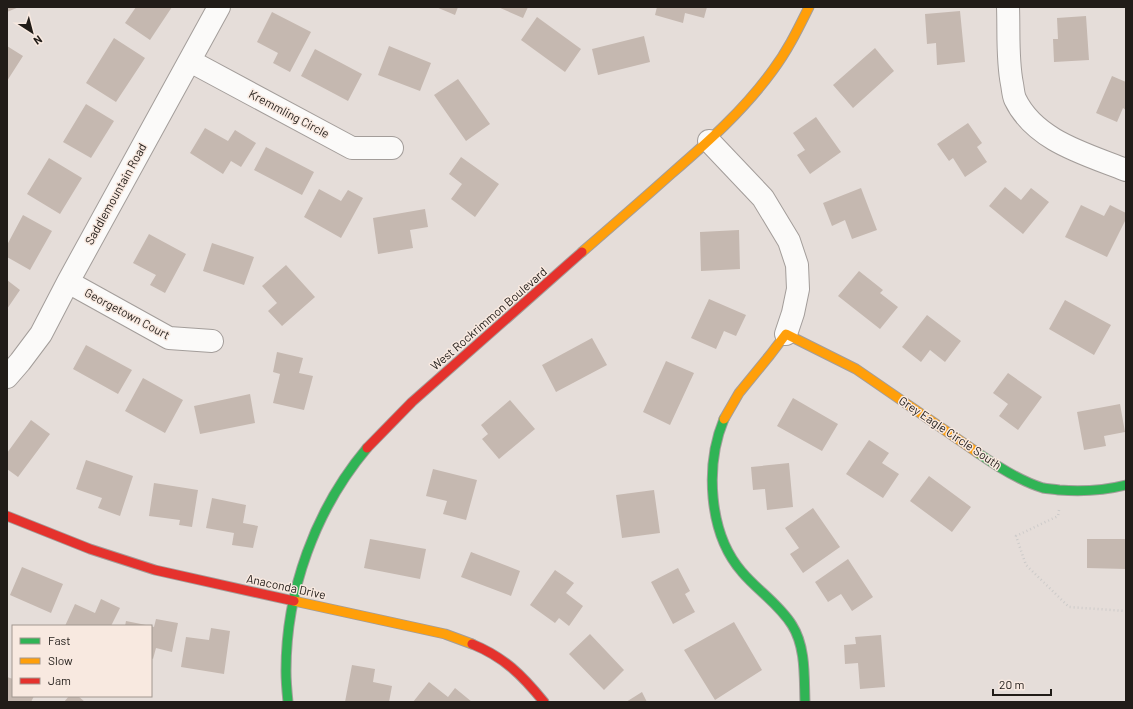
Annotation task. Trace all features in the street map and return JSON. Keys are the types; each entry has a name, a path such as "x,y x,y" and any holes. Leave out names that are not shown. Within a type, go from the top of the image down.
{"street":[{"name":"Saddlemountain Road","path":"7,377 41,334 219,7"},
{"name":"West Rockrimmon Boulevard","path":"288,702 286,692 286,641 292,600 305,559 318,526 334,492 355,462 378,435 412,402 709,141 733,118 768,76 791,43 809,7"},
{"path":"1008,7 1010,76 1015,98 1027,118 1047,136 1072,149 1126,170"},
{"name":"Kremmling Circle","path":"190,61 352,148 392,148"},
{"path":"709,141 763,198 788,242 797,265 798,289 793,313 786,334 768,359 751,377 735,398 722,424 714,452 711,479 714,508 723,540 736,565 792,625 801,647 805,702"},
{"name":"Georgetown Court","path":"68,282 169,338 212,341"},
{"name":"Grey Eagle Circle South","path":"786,334 856,369 992,463 1017,477 1044,488 1079,492 1126,485"},
{"name":"Anaconda Drive","path":"7,516 90,549 123,560 195,579 445,634 474,644 497,656 517,671 544,702"}],"path":[{"path":"1061,490 1058,516 1016,536 1026,565 1069,607 1126,611"}],"building":[{"path":"7,7 19,7 7,12"},
{"path":"136,7 172,7 150,40 125,23"},
{"path":"436,7 458,7 455,15"},
{"path":"498,7 528,7 523,18"},
{"path":"657,7 707,7 704,18 685,13 683,23 655,15"},
{"path":"960,11 965,62 937,65 936,43 927,44 925,14"},
{"path":"272,12 311,32 290,72 273,63 278,53 257,42"},
{"path":"1086,16 1089,60 1054,62 1053,39 1058,39 1057,18"},
{"path":"537,17 581,49 565,72 521,40"},
{"path":"644,36 650,62 598,75 592,49"},
{"path":"114,38 145,58 116,102 86,83"},
{"path":"7,46 23,56 7,81"},
{"path":"389,46 431,63 420,91 378,75"},
{"path":"875,48 894,71 853,108 833,85"},
{"path":"315,49 362,74 348,101 301,76"},
{"path":"1112,76 1126,82 1126,110 1123,108 1117,122 1096,113"},
{"path":"458,79 490,124 466,141 434,95"},
{"path":"86,104 114,121 91,158 63,142"},
{"path":"816,117 841,152 810,174 797,155 805,150 793,133"},
{"path":"968,123 982,143 977,147 987,162 965,177 953,158 949,161 937,144"},
{"path":"205,128 228,141 235,130 256,143 241,167 231,161 223,174 190,153"},
{"path":"266,147 314,172 302,195 254,170"},
{"path":"461,157 499,184 475,217 451,199 462,184 449,174"},
{"path":"49,158 82,178 60,214 27,194"},
{"path":"1005,187 1021,200 1031,188 1049,202 1023,234 989,206"},
{"path":"861,188 877,230 852,239 845,220 832,226 823,203"},
{"path":"319,189 341,201 348,190 363,198 341,238 304,217"},
{"path":"1081,205 1104,216 1110,205 1126,213 1126,219 1107,257 1065,237"},
{"path":"425,209 428,227 410,230 413,248 378,254 373,218"},
{"path":"23,215 52,231 30,270 7,257 7,245"},
{"path":"739,230 740,269 701,271 700,232"},
{"path":"149,234 186,254 165,293 150,285 156,275 133,263"},
{"path":"212,243 254,257 244,285 203,271"},
{"path":"286,265 315,297 282,326 268,311 277,303 262,286"},
{"path":"859,271 883,290 880,293 898,307 880,329 838,296"},
{"path":"7,280 20,290 7,309"},
{"path":"709,299 746,315 736,336 724,331 716,349 691,338"},
{"path":"1065,300 1111,325 1094,355 1049,329"},
{"path":"927,315 961,341 945,362 930,350 921,362 902,347"},
{"path":"592,338 607,365 556,392 542,365"},
{"path":"86,345 132,370 118,394 73,369"},
{"path":"277,352 303,358 299,373 313,376 304,410 273,403 280,374 273,372"},
{"path":"666,361 694,373 670,425 643,412"},
{"path":"1008,373 1042,397 1018,430 999,416 1008,404 993,393"},
{"path":"143,378 183,400 165,433 125,411"},
{"path":"250,394 255,423 200,434 194,406"},
{"path":"793,398 838,424 822,451 777,426"},
{"path":"510,400 535,429 499,459 482,439 488,434 481,425"},
{"path":"1120,404 1125,432 1104,436 1106,446 1084,450 1077,412"},
{"path":"31,420 50,434 18,477 7,469 7,453"},
{"path":"869,440 889,453 882,463 899,474 883,498 846,474"},
{"path":"86,460 133,476 120,516 98,508 102,498 76,489"},
{"path":"789,463 793,507 767,510 765,489 753,490 751,467"},
{"path":"433,469 477,480 466,520 443,514 447,501 426,496"},
{"path":"929,476 971,507 952,532 910,501"},
{"path":"154,483 198,490 192,527 179,525 180,520 149,516"},
{"path":"654,490 660,533 622,538 616,495"},
{"path":"212,498 246,505 243,523 258,526 253,548 232,545 234,533 206,528"},
{"path":"813,508 840,547 803,573 790,554 799,548 785,528"},
{"path":"370,539 426,549 420,579 364,568"},
{"path":"1087,539 1126,539 1126,569 1087,568"},
{"path":"471,552 520,571 511,596 461,577"},
{"path":"848,559 873,597 852,611 841,594 828,602 815,582"},
{"path":"22,567 63,584 51,613 10,595"},
{"path":"678,568 690,591 685,594 695,612 673,624 651,582"},
{"path":"555,570 574,583 566,593 583,606 569,626 559,618 555,623 530,605"},
{"path":"101,599 120,608 112,625 65,625 75,604 95,613"},
{"path":"156,619 178,623 172,652 156,648 153,659 152,626 154,627"},
{"path":"126,621 146,625 125,625"},
{"path":"734,622 762,670 715,700 684,650"},
{"path":"211,628 230,631 224,674 181,667 186,637 209,640"},
{"path":"590,634 624,670 604,690 569,654"},
{"path":"881,635 885,687 860,689 858,663 845,664 844,645 856,644 855,637"},
{"path":"352,665 375,669 373,682 392,686 389,702 345,702"},
{"path":"7,677 12,679 12,697 34,697 31,702 7,702"},
{"path":"429,682 448,697 455,688 472,702 413,702"},
{"path":"642,692 647,702 626,702"},
{"path":"68,697 79,697 85,702 64,702"}],"traffic: fast":[{"path":"724,419 718,437 712,477 716,519 722,538 731,556 742,572 781,610 797,634 802,652 805,702"},
{"path":"288,702 286,683 287,641 291,611 307,553 332,498 367,448"},
{"path":"978,453 1009,473 1026,482 1043,488 1084,491 1109,489 1126,485"}],"traffic: slow":[{"path":"582,252 698,150 738,112 762,85 783,55 809,7"},
{"path":"724,419 739,393 786,334 856,369 978,453"},
{"path":"294,601 445,634 472,644"}],"traffic: jam":[{"path":"367,448 412,402 582,252"},
{"path":"7,516 90,549 155,570 294,601"},
{"path":"472,644 494,655 512,668 528,683 544,702"}]}
